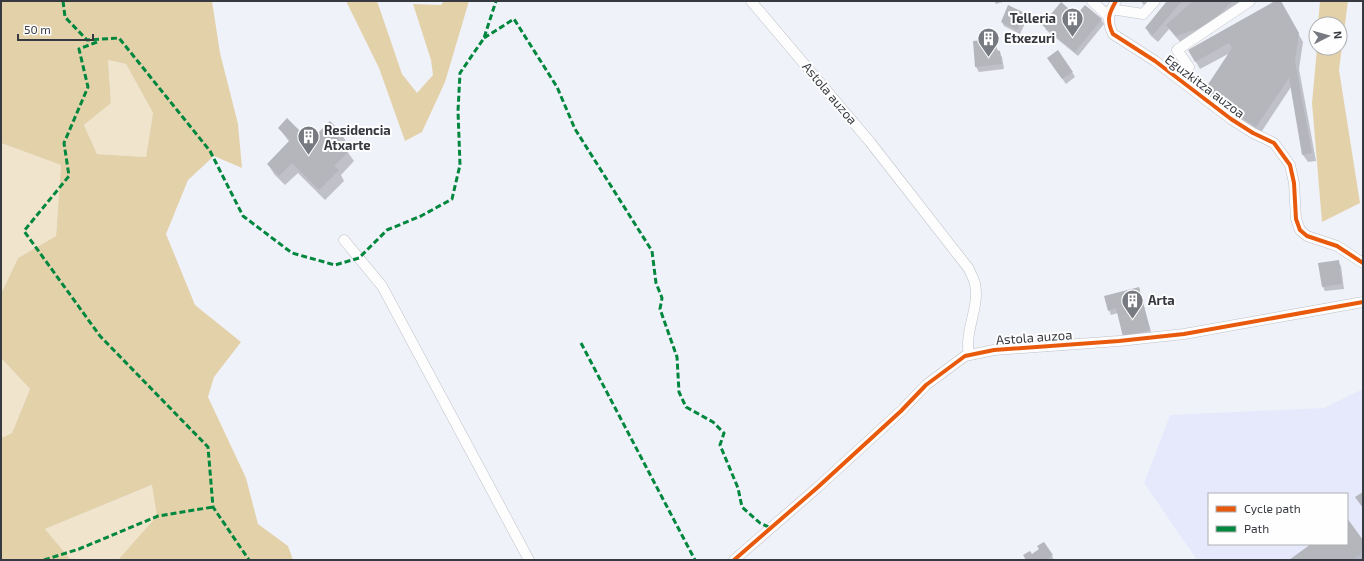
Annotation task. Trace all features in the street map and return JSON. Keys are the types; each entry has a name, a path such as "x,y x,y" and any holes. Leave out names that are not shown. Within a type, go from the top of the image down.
{"street":[{"name":"Astola auzoa","path":"751,1 870,142 969,269 975,284 975,301 968,343 969,355"},
{"name":"Eguzkitza auzoa","path":"1092,1 1112,9 1109,26 1113,34 1155,61 1231,119 1253,133 1274,143 1290,165 1294,183 1296,219 1300,230 1307,236 1337,246 1363,263"},
{"path":"1112,9 1142,14 1155,1"},
{"path":"1184,83 1189,67 1177,50 1250,1"},
{"path":"344,240 382,286 529,560"},
{"name":"Astola auzoa","path":"734,560 901,411 926,385 965,356 994,350 1119,341 1184,334 1363,302"}],"shaded area":[{"path":"1,1 212,1 220,53 238,124 242,168 214,156 188,180 166,234 195,305 241,342 214,377 208,397 246,478 258,524 288,546 293,560 118,560 157,516 152,485 45,529 71,560 1,560 1,438 12,433 30,389 1,358 1,294 18,258 56,236 61,165 1,143","holes":["108,60 126,64 153,113 146,157 97,154 84,125 111,103"]},
{"path":"346,1 377,1 402,74 417,93 433,75 431,60 413,4 441,5 444,1 469,1 445,82 422,132 405,141 379,68"},
{"path":"1320,1 1348,1 1346,16 1319,16"},
{"path":"1316,56 1341,56 1339,70 1360,203 1322,222 1312,103"},
{"path":"108,60 126,64 153,113 146,157 97,154 84,125 111,103"},
{"path":"1,143 61,165 56,236 18,258 1,294"},
{"path":"1,358 30,389 12,433 1,438"},
{"path":"1363,389 1363,560 1197,560 1144,483 1170,415 1324,408"},
{"path":"153,485 158,516 118,560 71,560 45,529"}],"building":[{"path":"1167,1 1182,1 1153,35 1145,28"},
{"path":"1193,1 1233,1 1207,26 1176,36 1166,25"},
{"path":"1275,1 1281,1 1299,33 1295,61 1312,153 1302,155 1289,78 1256,127 1203,92 1232,48 1229,43 1195,62 1188,50"},
{"name":"Telleria","path":"1061,2 1076,15 1085,5 1102,19 1075,52 1042,25"},
{"path":"1008,5 1025,13 1017,30 1001,22"},
{"name":"Etxezuri","path":"995,39 996,50 1000,51 1002,64 975,67 973,41"},
{"path":"1058,50 1073,72 1062,79 1047,58"},
{"name":"Residencia Atxarte","path":"287,118 310,141 330,121 341,132 338,139 349,151 334,166 339,170 319,190 292,163 279,176 267,164 290,140 278,128"},
{"path":"1339,260 1342,284 1322,287 1318,263"},
{"name":"Arta","path":"1139,287 1150,330 1123,337 1116,308 1108,311 1104,296"},
{"path":"1363,492 1363,508 1355,497"},
{"path":"1348,519 1363,540 1363,552 1352,560 1289,560 1310,545 1348,545"},
{"path":"1044,542 1053,555 1047,560 1026,560 1023,555 1030,551 1032,554 1039,549 1037,546"}],"marked path":[{"path":"63,1 65,17 87,40 119,38 210,151 243,216 292,253 335,265 359,258 387,230 421,216 452,199 460,165 458,111 460,73 484,38 496,1"},
{"path":"484,38 514,19 557,87 575,129 652,251 656,283 662,298 660,309 677,357 679,392 686,407 713,422 724,433 720,445 738,488 742,507 760,523 771,528"},
{"path":"97,42 79,49 88,87 64,143 69,176 24,231 100,336 208,447 213,507 249,560"},
{"path":"581,343 695,560"},
{"path":"44,560 79,549 158,516 213,507"}],"cycle path":[{"path":"1116,1 1109,17 1113,34 1155,61 1231,119 1253,133 1274,143 1290,165 1294,183 1296,219 1300,230 1307,236 1337,246 1363,263"},
{"path":"734,560 818,487 901,411 926,385 965,356 994,350 1119,341 1184,334 1363,302"}],"place":[{"name":"Telleria","path":"1072,38"},
{"name":"Etxezuri","path":"988,58"},
{"name":"Residencia Atxarte","path":"309,156"},
{"name":"Arta","path":"1133,320"}]}
